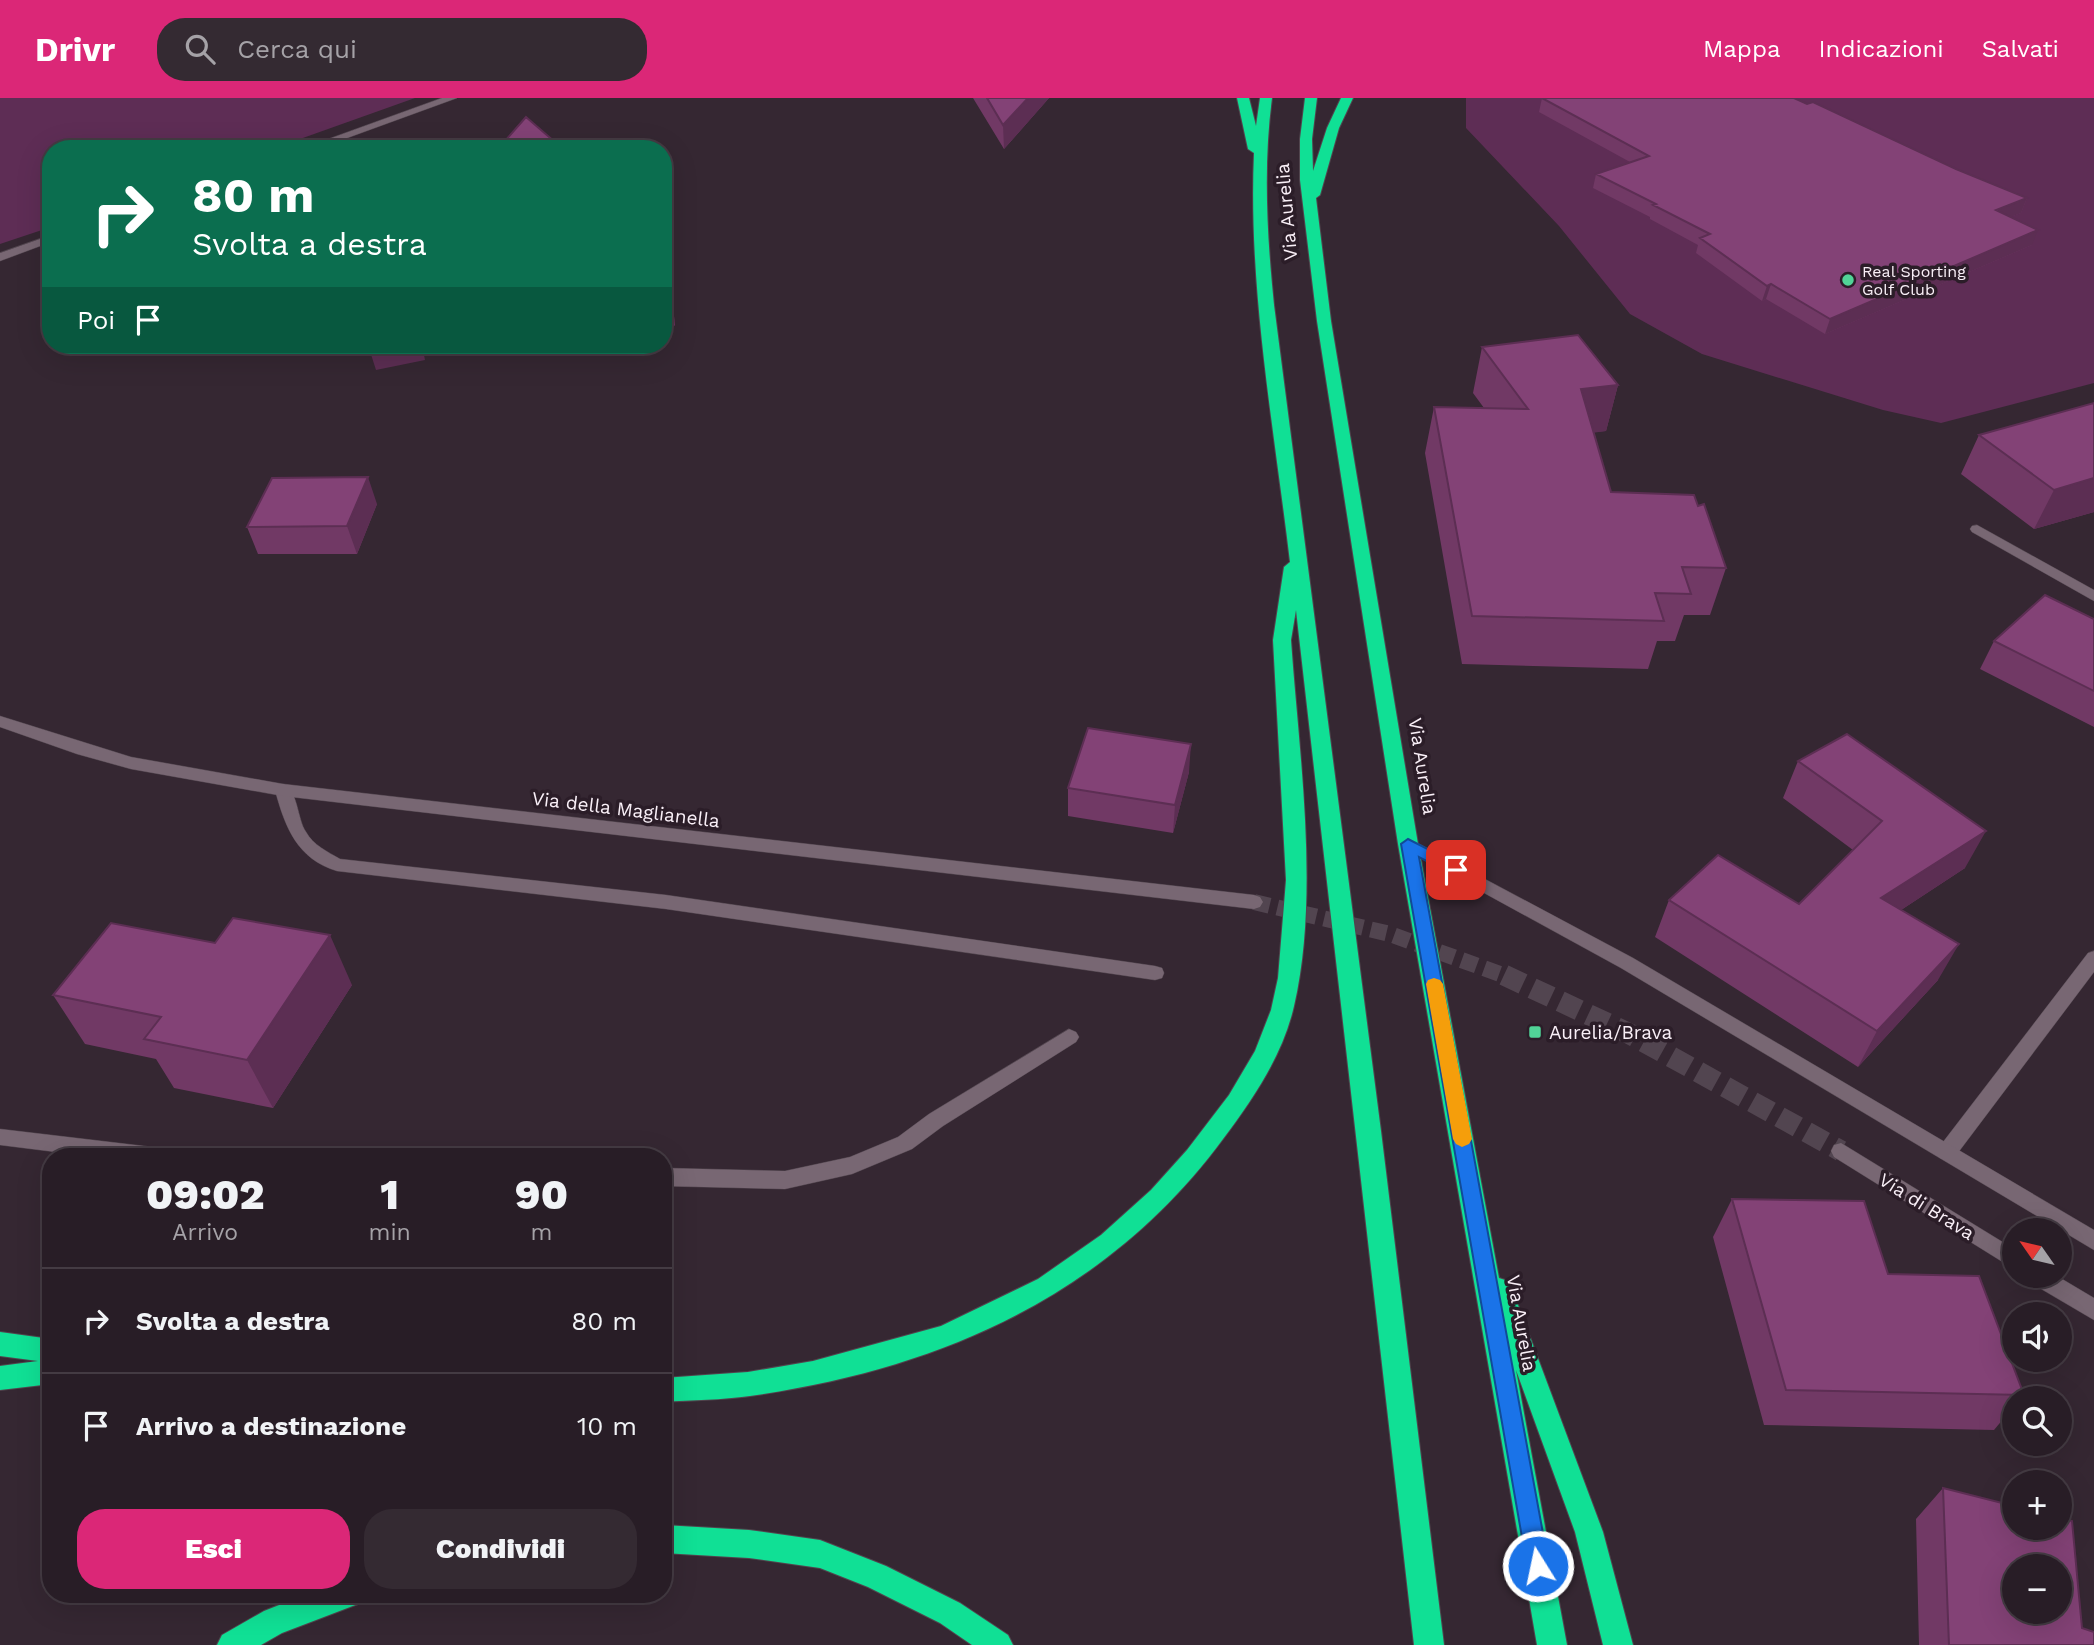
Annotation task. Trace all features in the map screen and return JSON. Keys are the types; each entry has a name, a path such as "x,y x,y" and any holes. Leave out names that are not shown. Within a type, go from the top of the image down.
{"highway":[{"path":"1243,98 1259,161"},
{"name":"Via Aurelia","path":"1266,98 1259,161 1259,227 1267,305 1429,1645"},
{"name":"Via Aurelia","path":"1311,98 1306,149 1310,208 1324,321 1408,844 1552,1645"},
{"path":"1310,208 1333,128 1348,98"},
{"path":"672,1389 748,1384 813,1373 882,1356 946,1337 1047,1287 1110,1242 1160,1197 1196,1157 1237,1102 1266,1053 1282,1010 1294,936 1297,880 1282,640 1297,540"},
{"path":"1482,1248 1525,1353 1589,1532 1618,1645"},
{"path":"0,1344 42,1350"},
{"path":"0,1378 42,1373"},
{"path":"672,1540 749,1544 820,1555 876,1576 950,1613 998,1645"},
{"path":"232,1645 274,1621 323,1603"}],"street":[{"path":"332,140 452,98"},
{"path":"0,257 42,241"},
{"path":"1977,529 2094,596"},
{"name":"Via della Maglianella","path":"0,721 131,763 283,790 1254,902"},
{"path":"283,790 297,836 312,852 337,864 666,902 1155,973"},
{"path":"1408,844 1627,963 2094,1241"},
{"path":"1947,1152 2094,958"},
{"path":"672,1177 785,1180 852,1165 905,1143 1069,1037"},
{"path":"0,1136 97,1148"},
{"name":"Via di Brava","path":"1840,1151 2002,1252"},
{"path":"2058,1288 2094,1310"}],"shaded area":[{"path":"0,98 415,98 297,140 42,140 42,230 0,244"},
{"name":"Real Sporting Golf Club","path":"1466,98 2094,98 2094,383 1941,423 1883,410 1702,354 1630,314 1559,226 1466,128"}],"building":[{"path":"987,98 1028,98 1003,125"},
{"path":"1542,98 1794,98 1807,104 1813,102 1956,169 2027,198 1996,210 2038,230 1830,319 1771,284 1767,286 1700,238 1710,234 1596,174 1649,156"},
{"path":"526,117 553,140 506,140"},
{"path":"1578,335 1618,385 1581,389 1611,492 1694,495 1698,506 1704,504 1726,568 1682,567 1691,594 1655,593 1664,621 1472,616 1434,407 1528,409 1482,347"},
{"path":"2094,403 2094,478 2054,490 1979,435"},
{"path":"368,477 347,526 247,527 272,478"},
{"path":"2045,595 2094,619 2094,691 1994,641"},
{"path":"1088,728 1191,744 1175,805 1068,788"},
{"path":"1847,734 1986,831 1881,898 1959,944 1877,1031 1669,900 1718,855 1799,904 1882,821 1798,761"},
{"path":"233,918 330,935 247,1060 144,1039 161,1017 53,995 111,923 215,943"},
{"path":"1732,1199 1864,1201 1888,1274 1979,1276 2002,1337 2002,1372 2015,1372 2021,1386 2002,1386 2002,1395 1786,1390"},
{"path":"1943,1488 2002,1503 2002,1540 2072,1540 2072,1521 2082,1628 2094,1632 2094,1645 1949,1645"}],"tunnel":[{"path":"1254,902 1390,934 1508,977"},
{"path":"1504,975 1630,1034 1841,1151"}],"slow traffic":[{"path":"1434,984 1462,1139"}],"place":[{"name":"Real Sporting Golf Club","path":"1848,280"},
{"name":"Aurelia/Brava","path":"1535,1032"}],"route":[{"path":"1456,870 1408,844 1538,1566"}]}
